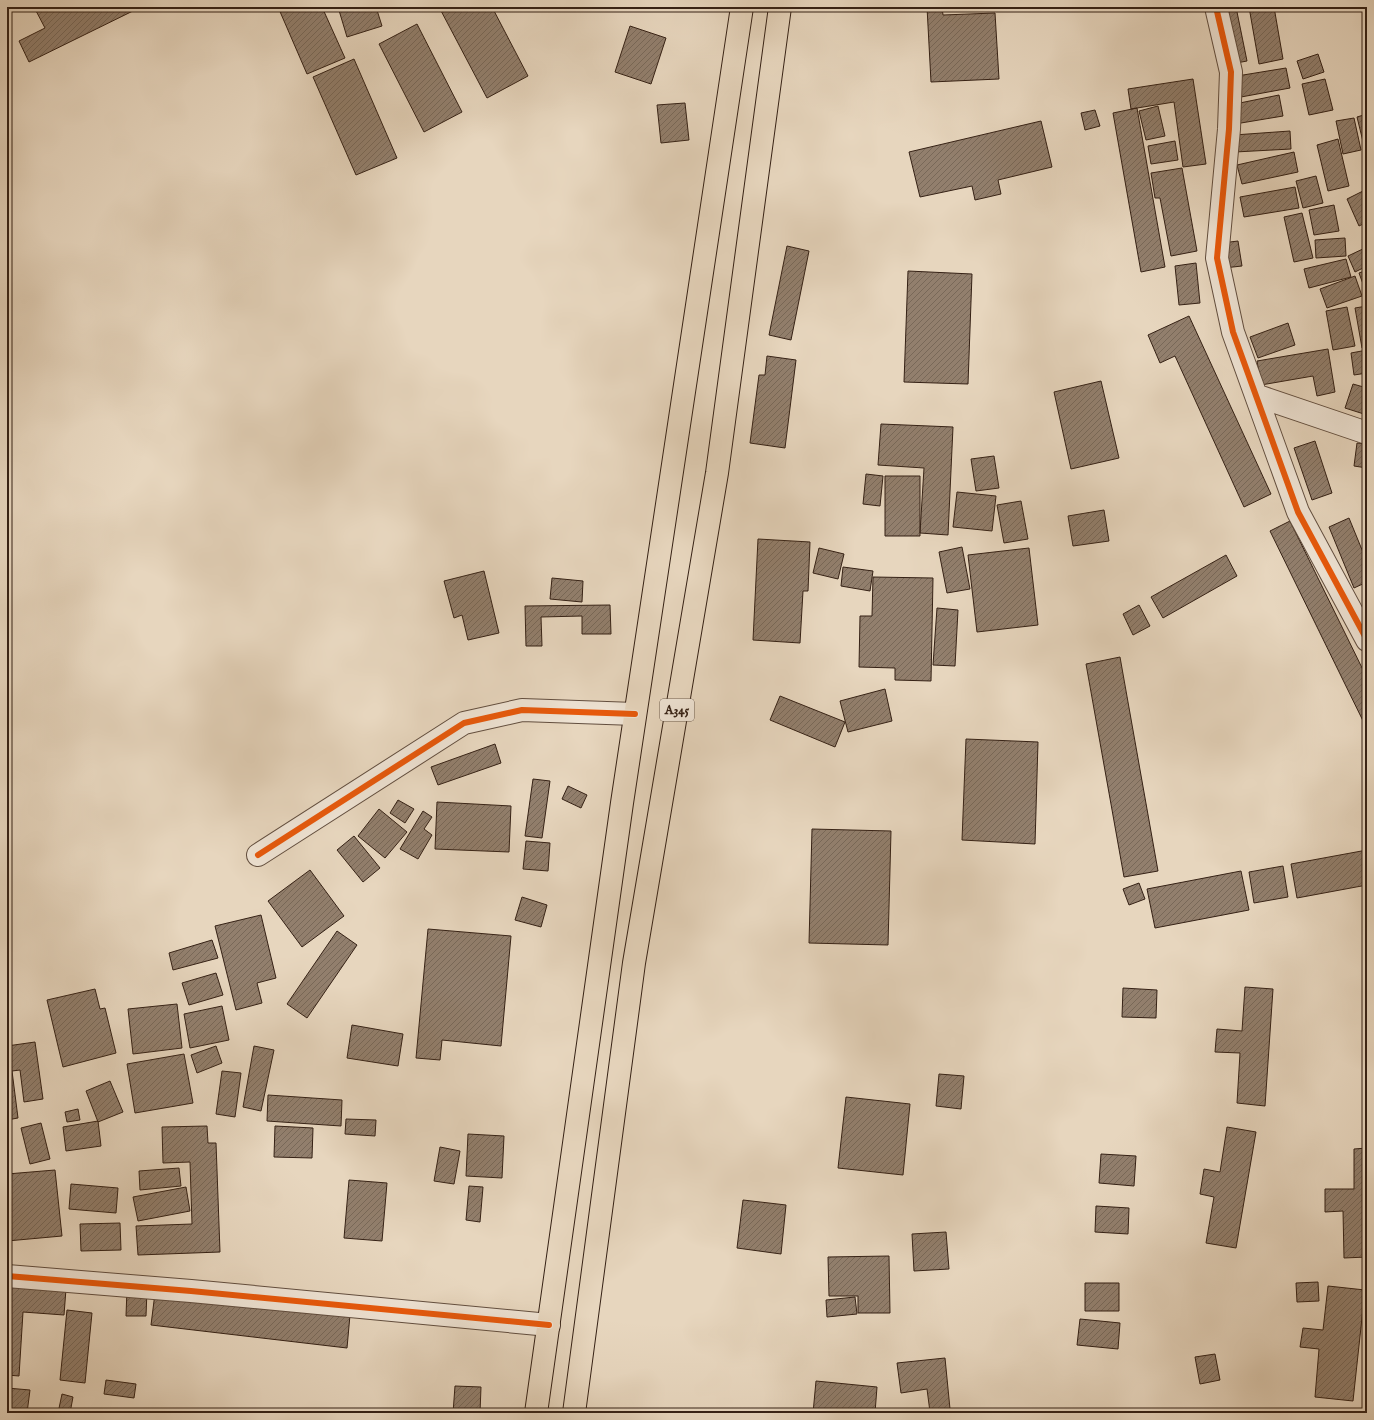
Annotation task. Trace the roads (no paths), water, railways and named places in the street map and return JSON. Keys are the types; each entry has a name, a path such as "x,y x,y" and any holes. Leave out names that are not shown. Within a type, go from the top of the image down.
{"highway":[{"path":"536,1413 635,714 742,7"},
{"name":"A345","path":"574,1413 634,963 717,473 780,7"}],"street":[{"path":"1216,7 1231,72 1229,129 1217,258 1233,332 1258,396 1298,512 1367,640"},
{"path":"1258,396 1367,433"},
{"path":"258,855 464,723 522,710 635,714"},
{"path":"7,1276 191,1290 549,1325"}]}
